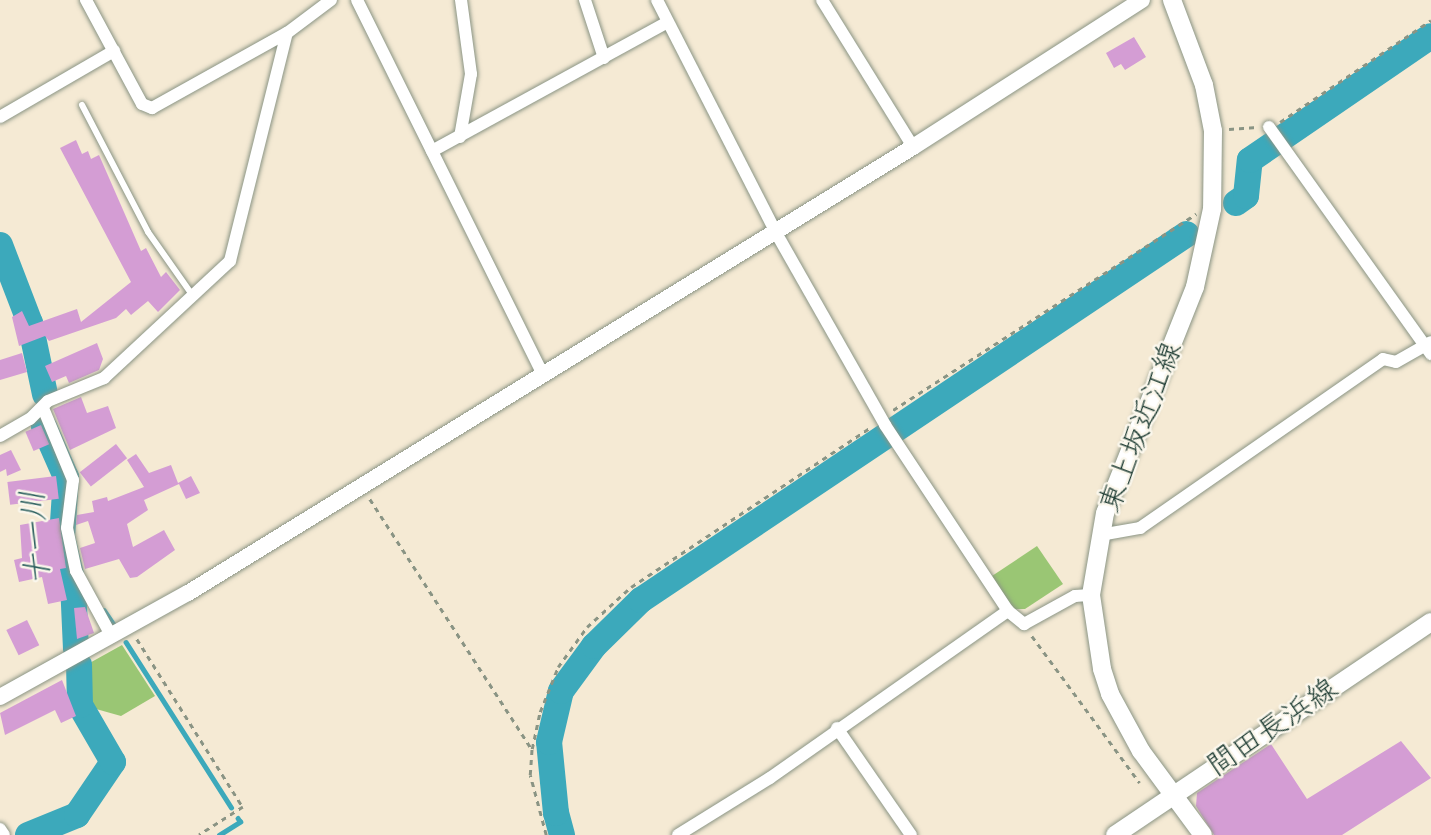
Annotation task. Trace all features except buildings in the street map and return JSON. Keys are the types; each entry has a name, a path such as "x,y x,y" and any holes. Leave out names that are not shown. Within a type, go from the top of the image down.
{"main road":[{"name":"東上坂近江線","path":"1172,0 1204,85 1213,131 1212,209 1195,287 1116,483 1100,536 1091,595 1102,669 1110,694 1141,751 1203,835"},
{"name":"間田長浜線","path":"1115,835 1431,622"}],"street":[{"path":"86,0 142,104 152,108 288,33 331,0"},
{"path":"357,0 542,373"},
{"path":"460,137 471,74 461,0"},
{"path":"584,0 604,58"},
{"path":"657,0 666,23 775,231 884,422 1008,611 1024,624 1075,596 1091,595"},
{"path":"822,0 912,147"},
{"path":"0,697 130,627 362,486 912,147 1142,0"},
{"path":"432,151 666,23"},
{"path":"0,436 43,408 104,378 230,261 288,33"},
{"path":"0,117 114,51"},
{"path":"1100,536 1140,528 1382,359 1396,362 1429,347 1270,128"},
{"path":"43,408 73,480 67,528 76,571 112,637"},
{"path":"678,835 1008,611"},
{"path":"837,728 911,835"},
{"path":"0,829 4,835"}],"lane":[{"path":"82,105 148,232 193,296"}],"path":[{"path":"1213,131 1270,128 1431,20"},
{"path":"546,835 530,775 531,749 540,712 558,667 587,627 631,587 884,422 1188,217 1212,209"},
{"path":"362,486 531,749"},
{"path":"1024,624 1140,783"},
{"path":"130,627 243,807 199,835"}],"green space":[{"path":"1037,546 1063,584 1025,609 1013,609 992,576"},
{"path":"122,645 155,696 121,716 89,707 86,665"}],"waterway":[{"path":"1236,203 1246,196 1250,160 1431,36"},
{"path":"562,835 556,813 549,742 561,691 594,646 641,600 1187,234"},
{"name":"十一川","path":"0,245 30,323 45,394"},
{"name":"十一川","path":"44,427 66,477 62,537 73,583 76,649"},
{"path":"104,610 114,625"},
{"path":"126,642 231,807"},
{"name":"十一川","path":"28,835 77,815 113,762 80,705 79,665"},
{"path":"219,835 240,822 238,819"}]}
